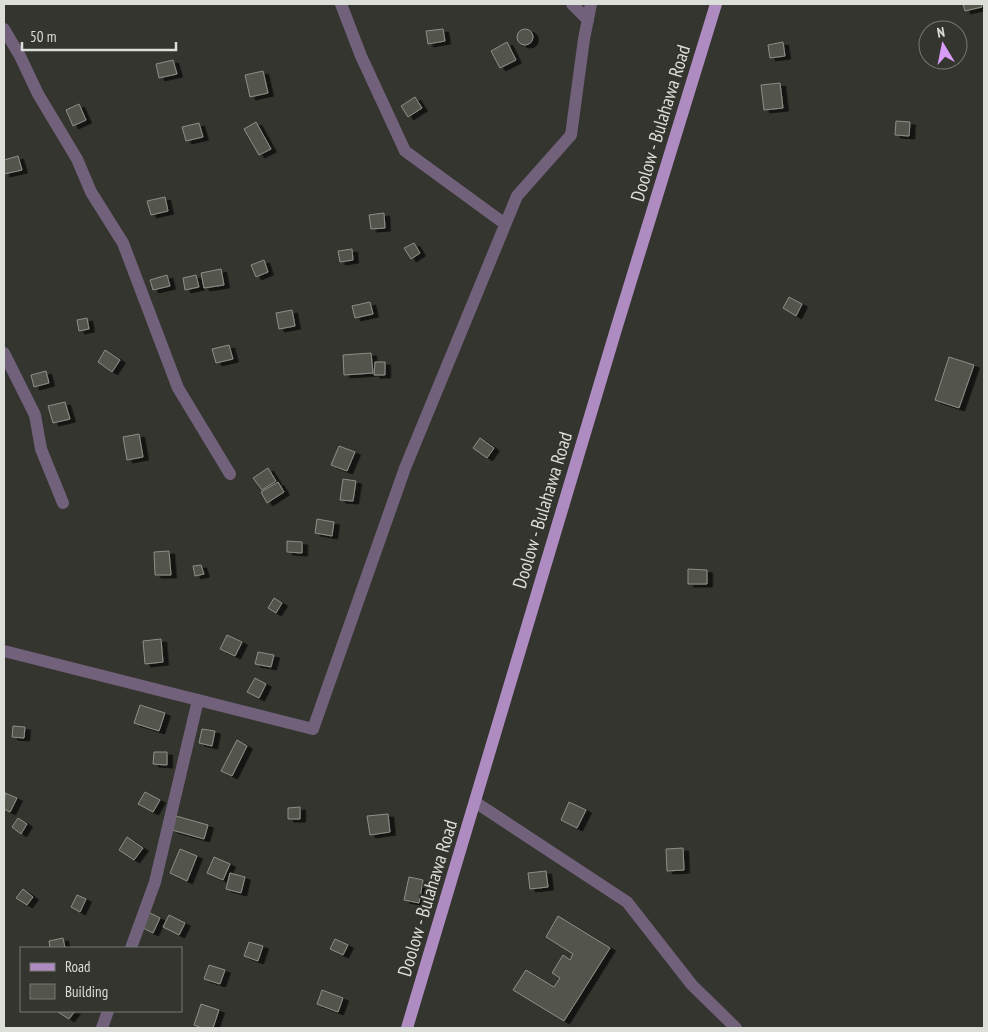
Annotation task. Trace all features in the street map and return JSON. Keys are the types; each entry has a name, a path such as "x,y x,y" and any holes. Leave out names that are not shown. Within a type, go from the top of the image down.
{"main road":[{"name":"Doolow - Bulahawa Road","path":"407,1028 614,336 716,4"}],"street":[{"path":"341,4 361,56 405,152 506,224"},
{"path":"572,4 588,20"},
{"path":"4,651 313,730 406,468 517,196 571,135 584,39 591,4"},
{"path":"4,29 20,56 38,94 77,159 91,192 123,243 178,388 230,474"},
{"path":"4,353 35,415 41,449 63,503"},
{"path":"131,947 155,882 198,700"},
{"path":"475,802 627,902 692,985 736,1028"},
{"path":"102,1028 108,1012"}],"building":[{"path":"963,4 981,4 982,7 965,11"},
{"path":"443,29 445,41 428,44 426,31"},
{"path":"525,29 531,31 533,37 531,43 525,45 519,43 517,37 519,31"},
{"path":"507,42 516,60 500,68 491,51"},
{"path":"783,42 785,56 770,58 768,45"},
{"path":"173,60 177,74 159,78 156,64"},
{"path":"263,71 268,93 250,97 245,75"},
{"path":"780,83 783,108 764,110 761,85"},
{"path":"415,97 422,108 408,117 401,106"},
{"path":"79,104 86,120 73,126 66,110"},
{"path":"896,121 910,122 909,136 895,135"},
{"path":"256,122 271,149 259,155 244,129"},
{"path":"199,123 203,137 186,141 182,127"},
{"path":"18,156 22,170 4,174 4,160"},
{"path":"165,197 168,211 151,215 147,201"},
{"path":"384,213 385,228 371,229 369,215"},
{"path":"414,243 420,253 411,259 404,248"},
{"path":"352,249 353,260 340,262 338,251"},
{"path":"264,260 268,272 256,277 251,265"},
{"path":"221,269 224,285 204,288 201,273"},
{"path":"167,275 170,286 153,290 150,280"},
{"path":"196,275 199,287 185,290 183,278"},
{"path":"789,297 802,304 796,316 783,308"},
{"path":"370,302 373,314 355,318 352,306"},
{"path":"292,310 295,326 279,329 276,313"},
{"path":"87,318 89,329 79,331 77,320"},
{"path":"229,345 233,359 216,363 212,349"},
{"path":"105,350 120,360 112,372 98,362"},
{"path":"371,353 373,373 344,375 343,355"},
{"path":"949,357 974,365 959,408 935,400"},
{"path":"375,362 385,362 385,375 374,375"},
{"path":"46,371 49,383 34,387 31,375"},
{"path":"65,402 70,419 53,423 48,406"},
{"path":"139,434 143,457 127,460 123,437"},
{"path":"480,438 494,448 487,458 473,448"},
{"path":"339,446 355,452 347,471 331,465"},
{"path":"268,468 276,481 262,490 253,478"},
{"path":"343,479 356,481 353,501 340,500"},
{"path":"278,482 284,492 267,503 261,492"},
{"path":"317,519 334,522 332,536 315,533"},
{"path":"287,541 302,542 302,553 287,552"},
{"path":"169,551 171,575 155,575 154,552"},
{"path":"201,565 204,574 195,576 193,566"},
{"path":"688,569 707,570 707,584 688,584"},
{"path":"274,598 282,603 276,613 268,608"},
{"path":"227,635 242,642 235,656 220,649"},
{"path":"161,639 163,662 145,664 143,641"},
{"path":"258,652 274,655 271,667 255,664"},
{"path":"255,678 266,684 259,698 247,692"},
{"path":"140,705 165,713 159,731 134,723"},
{"path":"13,726 25,727 24,738 12,737"},
{"path":"202,729 215,731 212,746 199,743"},
{"path":"237,740 247,746 232,776 221,771"},
{"path":"154,752 167,752 167,765 153,764"},
{"path":"145,792 160,800 153,812 138,804"},
{"path":"5,793 17,798 10,812 4,809"},
{"path":"569,802 586,810 577,828 561,820"},
{"path":"300,807 300,819 288,819 288,808"},
{"path":"388,814 390,832 370,835 367,816"},
{"path":"176,816 208,825 204,839 172,830"},
{"path":"18,818 27,824 21,834 12,827"},
{"path":"127,837 143,848 134,860 119,850"},
{"path":"683,848 684,870 667,871 666,849"},
{"path":"180,849 197,856 187,881 170,873"},
{"path":"214,857 230,864 223,880 207,873"},
{"path":"546,871 548,887 530,889 528,873"},
{"path":"230,873 245,877 241,893 226,889"},
{"path":"409,877 423,880 419,903 404,900"},
{"path":"23,889 33,897 27,905 16,898"},
{"path":"77,895 86,899 80,912 71,907"},
{"path":"148,912 160,918 153,933 141,927"},
{"path":"169,915 185,923 179,935 163,927"},
{"path":"558,916 610,948 564,1021 513,990 526,970 554,987 560,978 552,973 563,955 570,960 573,954 546,937"},
{"path":"63,938 65,947 50,947 49,941"},
{"path":"335,939 348,945 343,955 330,949"},
{"path":"249,942 263,946 258,961 244,956"},
{"path":"209,965 225,970 220,984 204,979"},
{"path":"322,990 343,998 338,1012 317,1004"},
{"path":"201,1004 219,1010 213,1028 202,1028 194,1025"},
{"path":"58,1012 74,1012 69,1019"}]}
